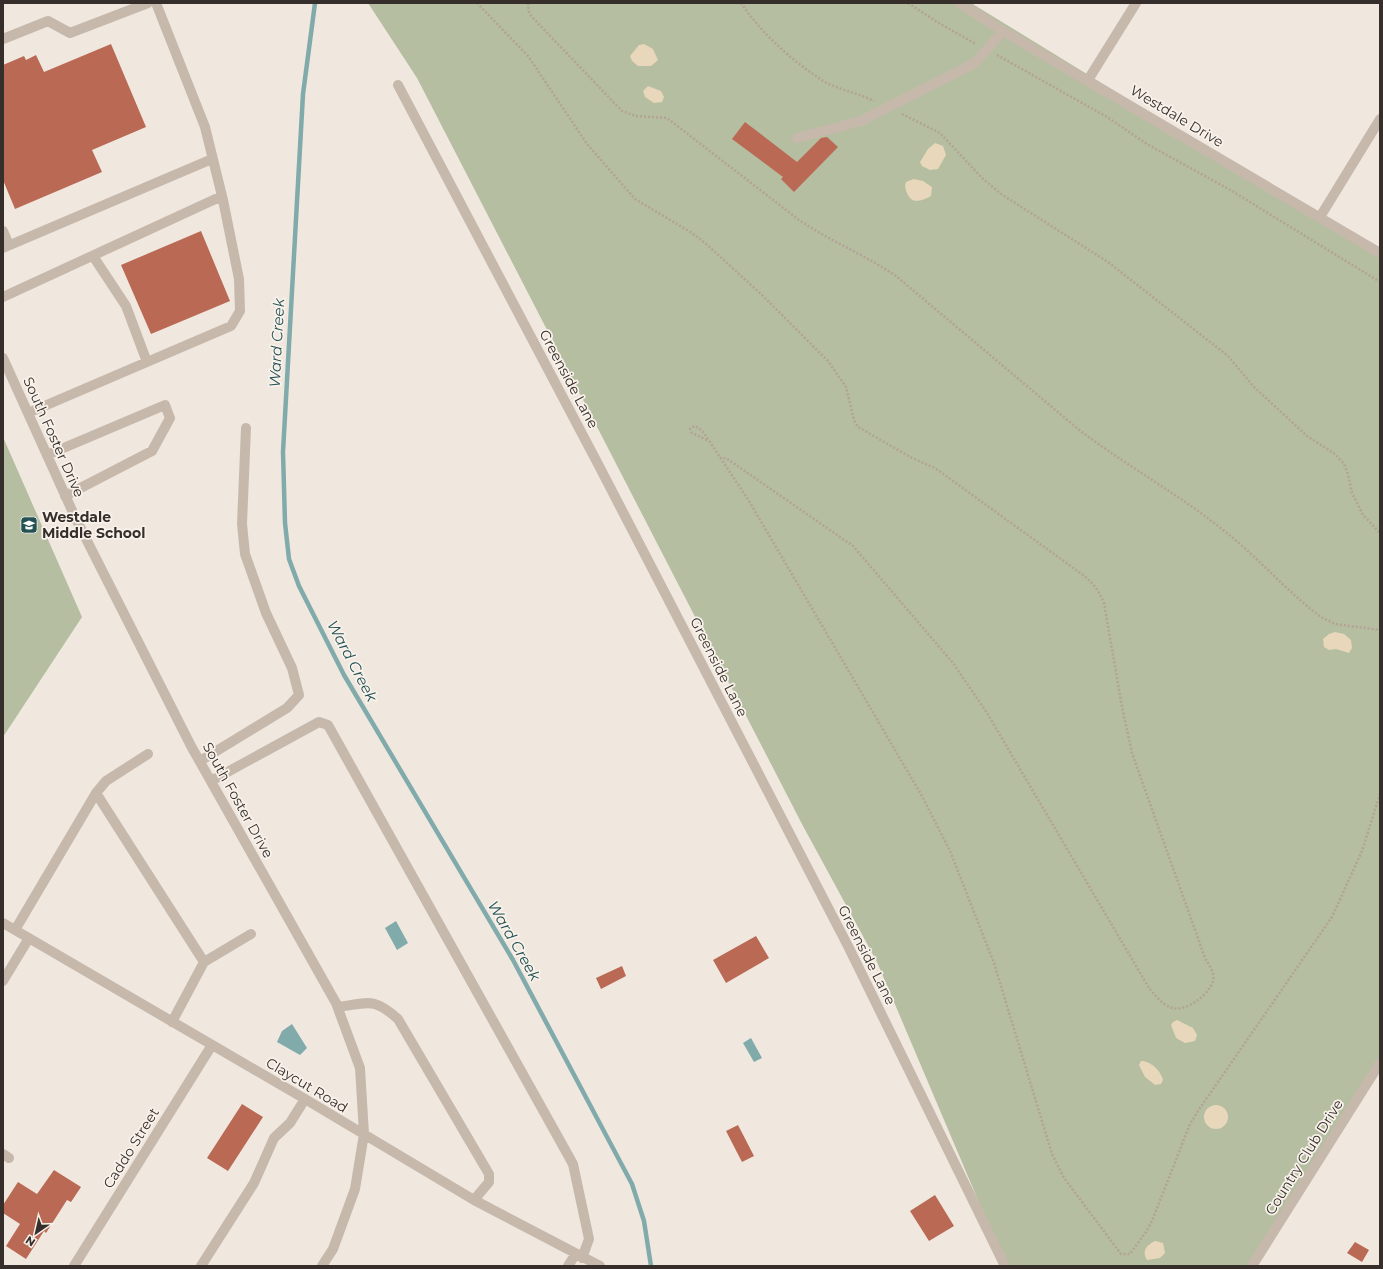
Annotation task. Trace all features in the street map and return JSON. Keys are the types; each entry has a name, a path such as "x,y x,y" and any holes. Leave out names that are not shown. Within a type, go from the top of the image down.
{"street":[{"path":"3,39 48,21 70,33 148,3"},
{"path":"28,413 231,326 240,311 239,278 222,196 205,127 156,3"},
{"name":"Westdale Drive","path":"960,3 1003,32 1088,80 1380,253"},
{"path":"1088,80 1136,3"},
{"path":"798,138 861,121 888,108 975,63 1003,32"},
{"name":"Greenside Lane","path":"398,85 595,457 849,948 1005,1266"},
{"path":"1320,217 1380,119"},
{"path":"3,231 6,246 212,159"},
{"path":"3,297 222,196"},
{"path":"93,256 126,306 147,362"},
{"name":"South Foster Drive","path":"3,358 65,496 200,761 338,1007 360,1068 364,1134 355,1189 333,1249 322,1266"},
{"path":"47,455 164,405 170,418 152,451 65,496"},
{"path":"200,761 287,708 299,694 292,668 266,614 245,554 242,524 246,428"},
{"path":"211,781 319,722 328,725 573,1164 589,1239 579,1256 568,1266"},
{"path":"15,930 96,793 106,781 148,754"},
{"path":"96,793 204,962"},
{"name":"Claycut Road","path":"3,923 305,1099 474,1200 600,1266"},
{"path":"172,1022 204,962 251,934"},
{"path":"3,981 29,938"},
{"path":"338,1007 374,1002 385,1007 398,1019 489,1174 489,1182 474,1200"},
{"name":"Caddo Street","path":"74,1266 212,1045"},
{"name":"Country Club Drive","path":"1252,1266 1380,1063"},
{"path":"200,1266 254,1183 274,1138 290,1123 305,1099"}],"path":[{"path":"477,3 528,56 587,144 635,199 692,233 705,243 761,294 828,361 846,387 854,420 858,427 912,458 935,468 1083,575 1095,587 1104,603 1122,707 1132,753 1203,951 1213,972 1214,980 1204,995 1189,1006 1173,1008 1164,1004 1149,988 983,706 953,662 853,546 726,458 720,458"},
{"path":"528,3 529,12 532,17 622,111 636,116 667,118 798,220 819,233 872,260 896,276 1078,429 1107,451 1165,487 1224,530 1321,617 1335,624 1380,630"},
{"path":"741,3 750,17 765,33 812,72 826,82 932,127 940,133 982,178 1001,194 1108,262 1228,356 1254,387 1307,436 1335,454 1344,464 1352,493 1363,515 1380,533"},
{"path":"908,3 937,22 1100,113 1147,144 1232,191 1380,282"},
{"path":"707,440 692,433 690,428 694,426 699,428 749,501 922,796 950,852 994,963 1052,1154 1064,1178 1121,1254 1130,1254 1146,1232 1190,1124 1200,1108 1332,917 1362,851 1380,794"}],"green space":[{"path":"368,3 971,3 1380,254 1380,1065 1252,1266 1006,1266 877,962 803,826 417,78"},
{"name":"Westdale Middle School","path":"3,437 82,617 3,737"}],"sand":[{"path":"644,44 653,49 658,60 651,66 638,66 632,61 630,56 639,45"},
{"path":"648,86 661,91 664,97 662,102 654,103 645,97 643,91"},
{"path":"935,143 943,146 946,155 938,169 930,170 922,166 920,162 928,149"},
{"path":"914,179 923,181 932,187 931,196 917,201 908,196 905,186 906,182"},
{"path":"1335,632 1344,634 1351,640 1352,648 1349,653 1336,649 1329,650 1324,647 1323,639 1329,634"},
{"path":"1177,1020 1193,1028 1197,1035 1195,1041 1185,1043 1176,1038 1171,1025"},
{"path":"1141,1061 1145,1061 1158,1070 1163,1080 1161,1084 1155,1085 1145,1077 1139,1065"},
{"path":"1216,1105 1225,1108 1228,1117 1225,1126 1216,1129 1207,1126 1204,1117 1207,1108"},
{"path":"1155,1241 1163,1243 1165,1253 1160,1258 1147,1260 1145,1257 1145,1251 1150,1244"}],"water":[{"path":"396,921 408,943 397,950 385,928"},
{"path":"292,1024 307,1048 300,1055 277,1042 282,1031"},
{"path":"751,1038 762,1058 754,1062 743,1043"}],"building":[{"path":"111,44 146,127 92,150 102,172 15,209 3,180 3,65 24,56 26,60 36,55 44,72"},
{"path":"745,122 797,162 821,138 827,137 838,147 794,192 781,179 783,177 732,139"},
{"path":"201,231 230,301 151,334 121,265"},
{"path":"756,936 769,958 726,983 713,960"},
{"path":"622,966 626,976 601,989 596,978"},
{"path":"242,1104 263,1117 228,1171 207,1158"},
{"path":"738,1125 754,1156 742,1162 726,1131"},
{"path":"54,1170 81,1187 71,1202 67,1200 46,1233 44,1231 26,1259 6,1246 20,1224 3,1213 3,1205 18,1182 37,1194"},
{"path":"935,1195 954,1226 929,1241 910,1211"},
{"path":"1355,1242 1369,1250 1362,1262 1347,1253"}],"waterway":[{"name":"Ward Creek","path":"315,3 303,94 283,452 285,523 289,559 299,586 344,675 513,960 632,1184 644,1221 651,1266"}],"place":[{"name":"Westdale Middle School","path":"29,525"}]}
